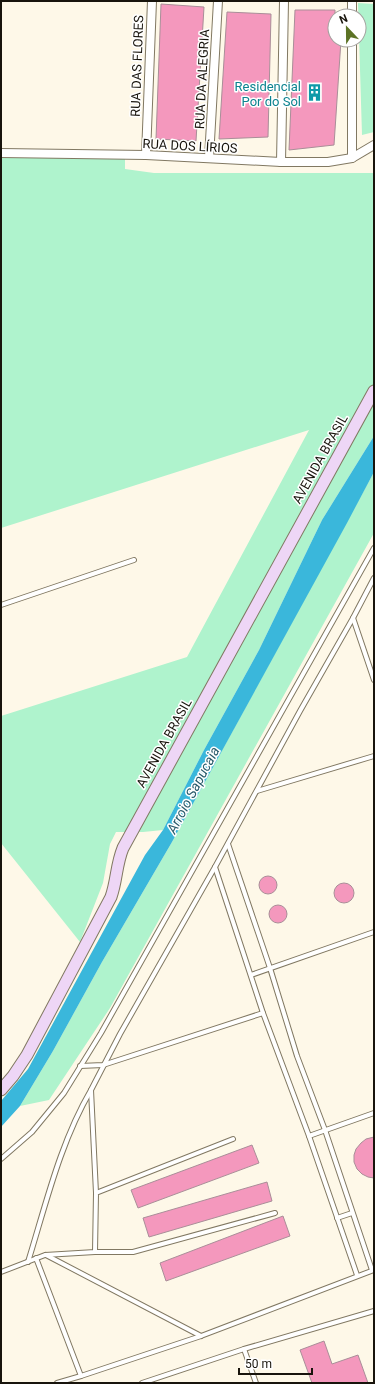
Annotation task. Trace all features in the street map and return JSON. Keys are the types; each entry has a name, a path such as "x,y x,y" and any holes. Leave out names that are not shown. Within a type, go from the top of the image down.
{"main road":[{"name":"AVENIDA BRASIL","path":"1,1090 13,1076 27,1054 111,897 114,889 118,860 123,848 374,391"}],"street":[{"name":"RUA DAS FLORES","path":"146,155 152,1"},
{"name":"RUA DA ALEGRIA","path":"209,158 218,1"},
{"path":"281,162 284,1"},
{"path":"352,48 352,158"},
{"name":"RUA DOS LÍRIOS","path":"1,153 146,155 281,162 328,162 352,158 374,145"}],"lane":[{"path":"1,1159 32,1132 64,1093 101,1033 374,548"},
{"path":"1,605 134,560"},
{"path":"28,1262 67,1136 80,1109 374,578"},
{"path":"353,618 374,680"},
{"path":"257,791 374,756"},
{"path":"57,1383 201,1336 373,1270 352,1213 325,1130 297,1056 270,968 228,844"},
{"path":"215,867 264,1013 309,1136 357,1275"},
{"path":"251,975 374,932"},
{"path":"80,1066 103,1065 264,1013"},
{"path":"91,1090 96,1193 94,1252"},
{"path":"309,1136 374,1113"},
{"path":"96,1193 233,1139"},
{"path":"1,1272 45,1255 94,1252 133,1252 275,1213"},
{"path":"337,1218 352,1213"},
{"path":"45,1255 201,1336"},
{"path":"36,1258 81,1376"},
{"path":"142,1383 244,1349 374,1312"},
{"path":"244,1349 256,1383"}],"green space":[{"path":"358,3 374,4 374,132 362,135 359,48 367,48 367,8 358,8"},
{"path":"1,157 125,159 125,169 154,173 374,173 374,436 322,520 259,650 204,750 163,830 116,832 110,844 103,883 80,942 1,843 1,716 187,657 309,430 1,528"},
{"path":"374,472 374,533 110,1008 49,1100 20,1106 172,842"}],"water":[{"name":"Arroio Sapucaia","path":"374,436 374,472 347,523 172,842 102,962 53,1051 20,1106 1,1127 1,1101 28,1069 145,855 163,830 204,750 259,650 322,520"}],"building":[{"name":"Residencial Por do Sol","path":"161,4 204,7 196,141 156,139"},
{"name":"Residencial Por do Sol","path":"295,10 327,10 327,48 340,48 334,145 289,150"},
{"name":"Residencial Por do Sol","path":"227,12 271,14 268,137 219,139"},
{"path":"264,876 272,876 277,881 275,892 272,894 264,894 259,889 259,881"},
{"path":"344,883 351,886 354,893 351,900 344,903 337,900 334,893 337,886"},
{"path":"278,905 284,908 287,914 284,920 278,923 272,920 269,914 272,908"},
{"path":"374,1137 374,1178 362,1174 357,1169 354,1162 354,1155 356,1149 361,1143 366,1139"},
{"path":"252,1145 259,1163 138,1208 131,1190"},
{"path":"267,1182 272,1201 149,1237 143,1218"},
{"path":"283,1216 290,1236 166,1281 160,1263"},
{"path":"324,1341 332,1364 358,1355 368,1383 312,1383 300,1350"}],"place":[{"name":"Residencial Por do Sol","path":"314,93"}]}
